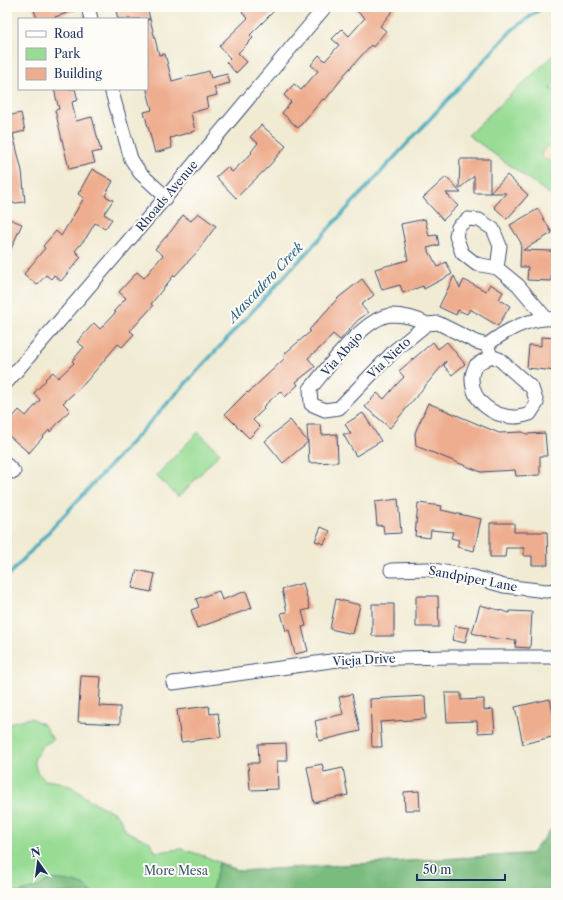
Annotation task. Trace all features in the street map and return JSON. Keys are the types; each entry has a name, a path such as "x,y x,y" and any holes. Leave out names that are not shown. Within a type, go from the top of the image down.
{"street":[{"path":"88,7 91,18"},
{"name":"Rhoads Avenue","path":"7,382 166,197 325,7"},
{"path":"111,90 131,159 140,173 166,197"},
{"path":"497,268 518,284 551,318"},
{"name":"Via Abajo","path":"310,389 355,337 375,321 390,315 415,318 427,324"},
{"path":"427,324 438,323 476,342 489,351 499,359 532,388 537,403 530,414 516,417 501,415 487,409 478,398 473,386 472,376 476,365 489,351 495,338 522,324 551,318"},
{"name":"Via Nieto","path":"310,389 311,404 325,410 339,408 395,350 427,324"},
{"name":"Sandpiper Lane","path":"391,570 427,569 474,577 504,586 546,591 556,590"},
{"name":"Vieja Drive","path":"173,683 345,659 458,656 556,657"}],"green space":[{"path":"556,53 556,82 549,89 556,89 556,199 468,135"},
{"path":"198,432 220,453 179,497 156,476"},
{"name":"More Mesa","path":"31,718 44,725 53,740 42,746 34,760 37,772 45,780 59,782 72,787 91,801 115,813 120,818 126,831 150,842 156,852 182,849 204,856 240,871 556,852 556,893 7,893 7,724"},
{"path":"556,823 556,883 545,893 211,893 219,863 240,871 531,854"},
{"path":"50,879 79,883 93,893 17,893 38,887"}],"sand":[{"path":"549,146 556,148 556,156 550,161 543,159 541,155 544,148"}],"building":[{"path":"33,7 79,7 79,9 56,18 37,18"},
{"path":"115,7 147,7 150,19 148,18 118,18"},
{"path":"248,7 278,7 250,35 253,38 238,53 247,62 236,73 226,62 230,58 219,46 248,18 242,13"},
{"path":"352,7 396,7 380,26 386,31 373,47 371,45 343,76 325,100 323,99 298,128 282,113 291,102 284,95 294,84 301,90 318,71 311,65 319,55 325,61 339,45 332,39 342,29 349,36 365,18"},
{"path":"150,19 159,55 165,54 172,81 209,71 211,78 227,74 230,83 214,87 217,95 206,98 208,108 191,113 195,131 170,138 172,148 155,153 144,112 152,110 147,90 148,20"},
{"path":"54,90 75,90 78,100 72,102 76,121 92,117 101,151 92,153 95,163 69,169 55,110 59,109"},
{"path":"21,113 25,131 13,134 22,171 25,202 7,204 7,116"},
{"path":"261,125 286,146 269,166 236,198 216,177 227,167 232,172 252,153 251,152 258,143 250,137"},
{"path":"460,159 490,159 490,193 474,193 474,176 459,189"},
{"path":"92,169 113,181 105,196 113,200 104,214 112,219 105,229 95,223 86,238 75,251 81,257 61,281 54,275 51,279 46,275 37,285 24,274 45,248 43,246 56,231 61,236 84,198 78,194"},
{"path":"507,175 528,195 507,219 494,207 506,193 490,193"},
{"path":"446,177 461,193 446,193 458,206 443,220 423,198"},
{"path":"538,209 552,233 523,250 552,251 551,281 527,280 528,267 520,267 521,243 510,225"},
{"path":"198,213 216,226 197,252 175,276 174,275 151,304 153,306 130,331 134,334 122,347 118,344 85,383 63,403 70,410 50,432 49,430 29,453 7,434 7,424 19,410 26,416 40,400 34,393 46,380 45,379 53,372 58,378 74,363 72,361 84,347 77,342 94,323 100,329 116,312 114,311 126,298 119,292 137,272 144,278 163,255 155,249 183,215 191,221"},
{"path":"7,218 22,224 7,258"},
{"path":"425,219 429,236 437,235 439,245 427,248 438,267 446,262 452,274 424,289 423,286 403,293 400,285 382,290 375,269 408,260 401,224"},
{"path":"454,276 460,288 464,280 486,291 490,284 503,292 499,299 510,306 498,326 470,309 467,314 458,310 456,315 439,307"},
{"path":"362,279 374,295 361,305 368,313 358,320 340,340 333,334 308,358 315,367 296,382 298,385 285,397 280,391 263,407 264,409 253,420 260,427 249,438 225,414 285,358 283,355 311,331 309,330 338,298"},
{"path":"541,337 556,338 556,371 527,368 529,345 541,346"},
{"path":"433,342 438,349 447,342 465,364 452,375 444,366 446,361 390,428 365,407 377,393 384,399 404,377 399,371"},
{"path":"428,403 499,433 545,433 547,456 540,456 540,475 516,476 515,470 481,472 416,446 415,433"},
{"path":"363,413 381,441 356,456 343,434 351,434 345,424"},
{"path":"290,420 308,442 283,463 265,441"},
{"path":"307,425 321,425 322,435 337,434 338,462 309,463"},
{"path":"398,499 401,533 384,534 383,525 377,526 375,502"},
{"path":"418,503 442,506 441,510 481,519 474,551 457,547 459,540 451,538 453,532 431,530 430,538 415,536"},
{"path":"490,523 514,523 514,532 547,532 548,565 532,565 532,556 524,556 524,548 506,548 505,557 490,557"},
{"path":"321,527 330,531 324,544 315,541"},
{"path":"137,570 155,574 151,592 132,588"},
{"path":"303,583 310,609 302,611 306,626 302,627 308,651 295,654 289,630 286,631 281,613 287,612 282,589"},
{"path":"219,591 222,600 246,591 252,608 197,628 191,610 199,607 196,599"},
{"path":"416,596 438,596 439,627 416,627"},
{"path":"336,599 360,605 353,634 330,629"},
{"path":"372,604 394,604 394,636 372,636"},
{"path":"480,605 510,613 510,611 532,612 530,648 515,647 516,640 493,639 472,633"},
{"path":"455,626 469,628 465,643 452,640"},
{"path":"81,676 101,677 99,706 120,707 120,724 78,722"},
{"path":"445,693 461,693 461,700 484,699 484,710 493,709 495,732 478,733 477,721 447,722"},
{"path":"352,694 360,731 319,741 315,721 343,714 339,697"},
{"path":"425,696 426,719 380,722 382,747 372,747 370,699"},
{"path":"550,699 556,726 556,736 523,744 515,707"},
{"path":"209,706 210,714 218,713 221,737 181,742 177,710"},
{"path":"286,743 287,761 277,761 278,789 250,790 248,763 259,763 258,744"},
{"path":"322,764 324,772 343,768 348,795 314,803 307,767"},
{"path":"419,791 420,810 405,810 404,792"}],"waterway":[{"name":"Atascadero Creek","path":"7,577 512,30 543,7"}]}
